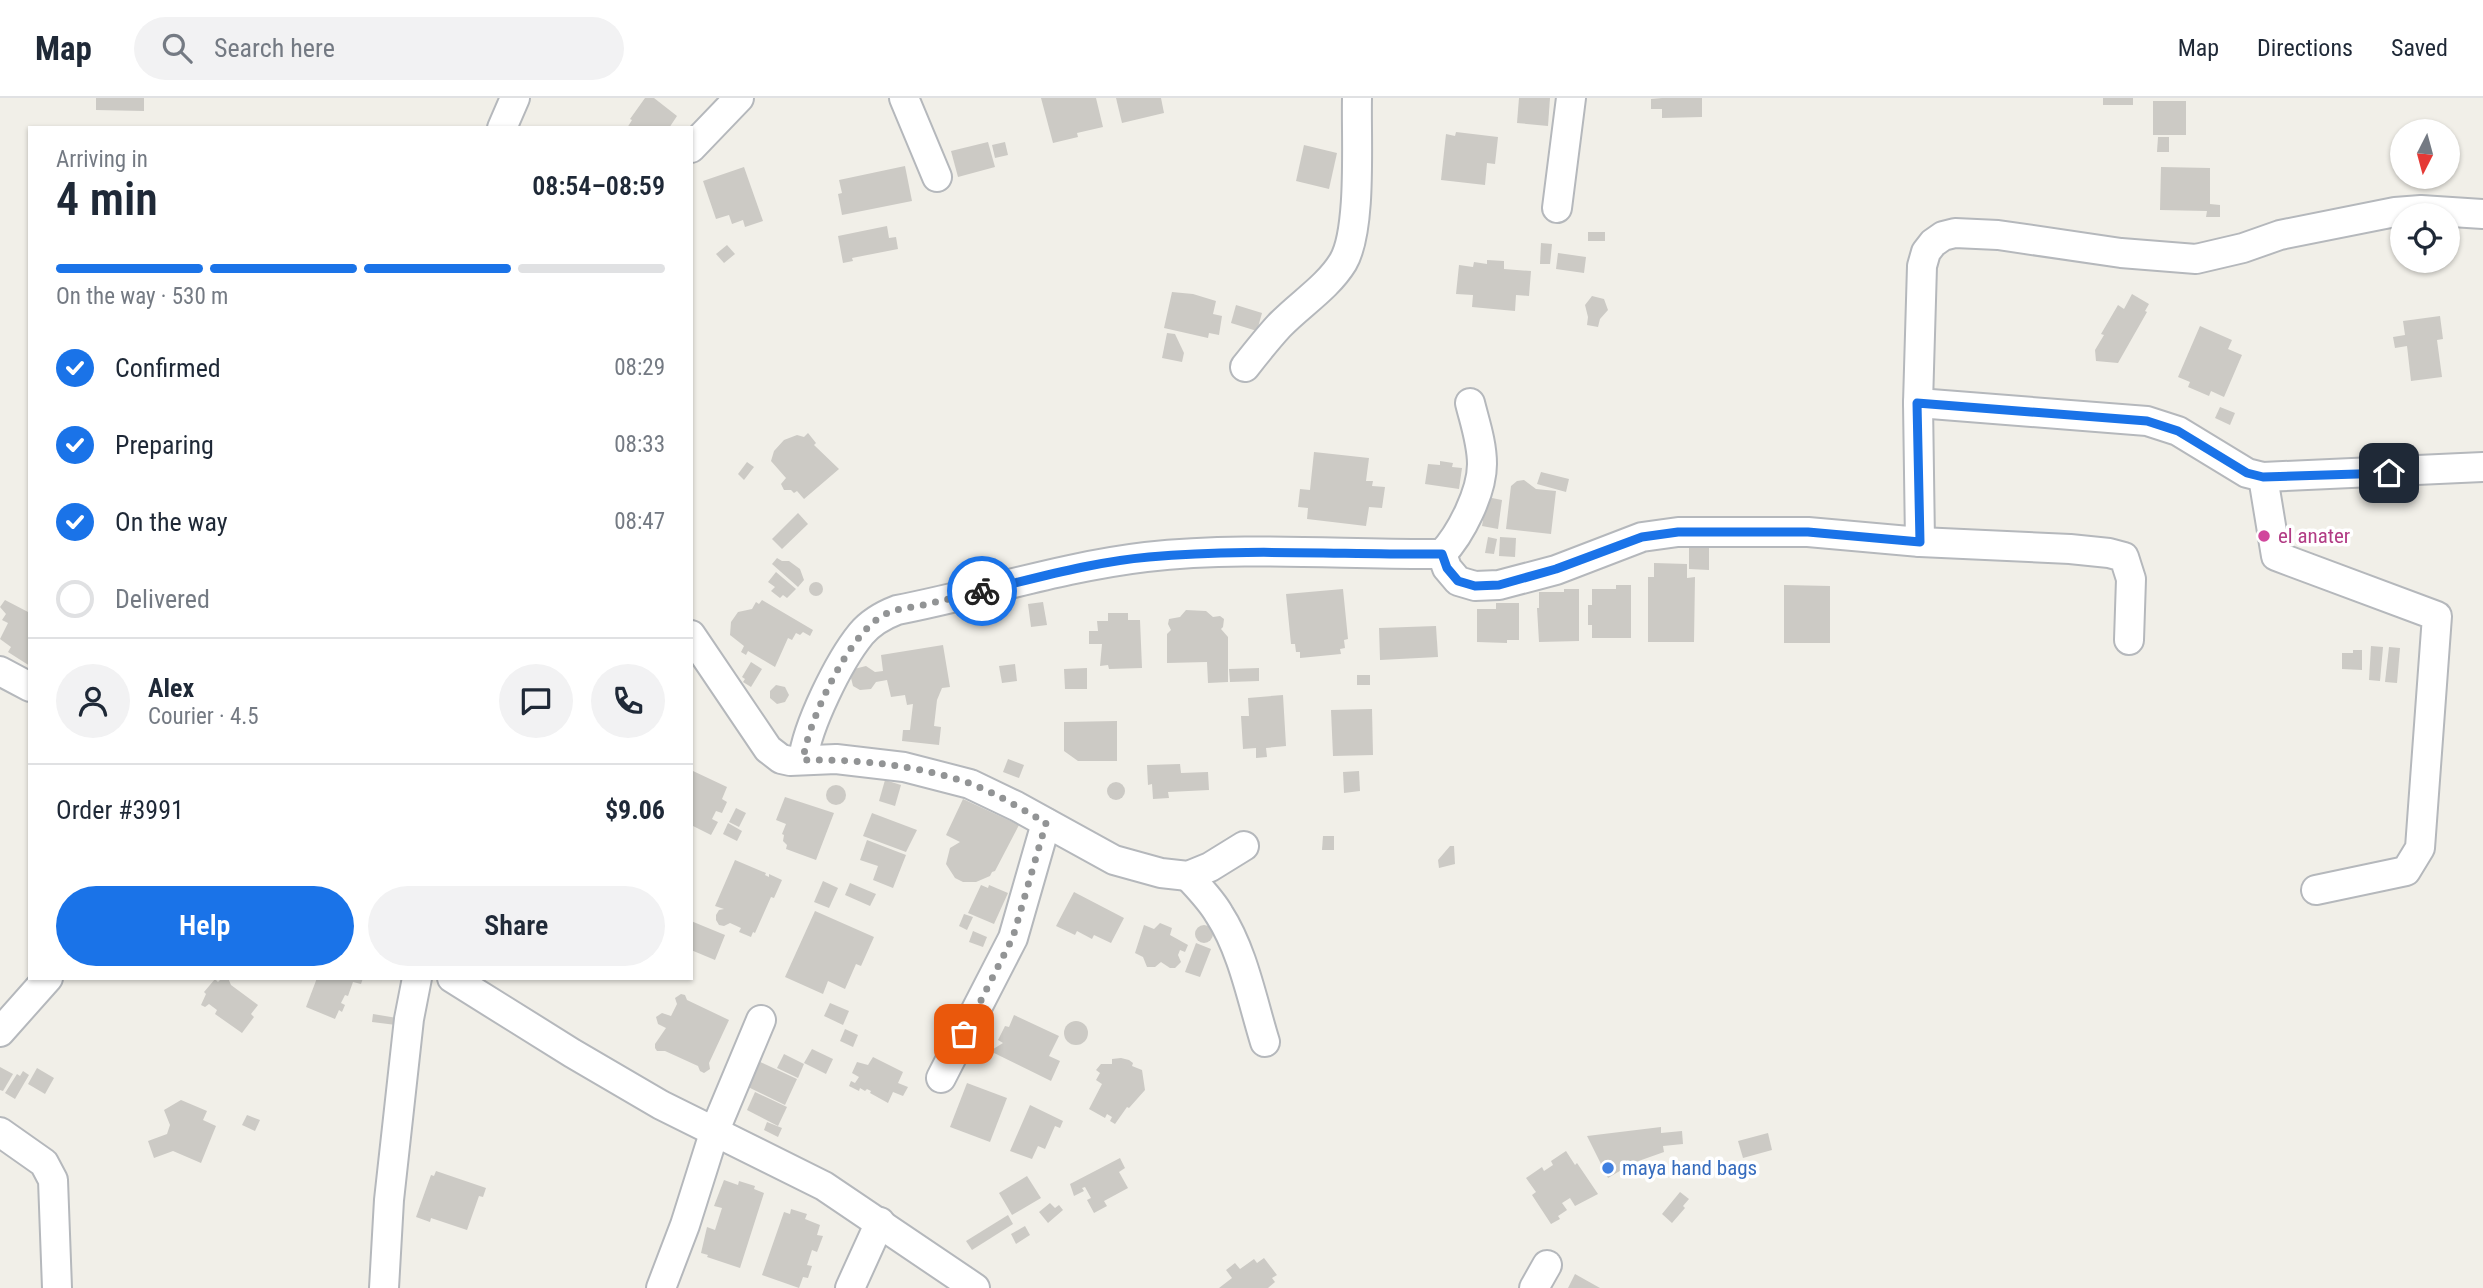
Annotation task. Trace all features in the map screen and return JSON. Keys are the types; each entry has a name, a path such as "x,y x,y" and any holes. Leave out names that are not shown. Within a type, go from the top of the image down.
{"street":[{"path":"503,126 515,98"},
{"path":"693,146 739,98"},
{"path":"904,98 937,177"},
{"path":"1244,367 1279,326 1329,281 1345,259 1357,191 1357,98"},
{"path":"1557,208 1571,98"},
{"path":"1920,542 1917,403 1922,266 1926,252 1943,236 1955,233 1998,235 2121,253 2196,259 2243,248 2280,235 2395,212 2421,210 2483,214"},
{"path":"803,760 816,714 847,656 862,633 882,616 897,610 1100,563 1149,557 1296,551 1442,554 1456,539 1476,492 1482,467 1481,448 1470,403"},
{"path":"1917,403 2147,421 2178,431 2247,473 2263,477 2483,467"},
{"path":"2263,477 2276,556 2437,616 2420,848 2406,871 2316,890"},
{"path":"1442,554 1447,568 1458,581 1475,586 1499,585 1556,569 1642,537 1678,532 1808,532 1920,542 2109,553 2124,557 2131,579 2129,640"},
{"path":"693,638 768,748 781,759 836,759 904,767 970,784 1114,860 1161,873 1188,876 1210,867 1244,846"},
{"path":"0,671 28,686"},
{"path":"942,1078 1013,937 1046,823"},
{"path":"1188,876 1209,898 1221,916 1239,957 1265,1042"},
{"path":"0,1032 46,980"},
{"path":"384,1288 389,1200 409,1019 417,980"},
{"path":"466,982 572,1054 661,1105 824,1186 975,1288"},
{"path":"661,1288 685,1225 715,1130 761,1020"},
{"path":"0,1132 44,1163 53,1180 57,1288"},
{"path":"850,1288 880,1222"}],"building":[{"path":"96,98 144,98 144,111 96,110"},
{"path":"645,98 654,98 677,116 670,126 628,126 632,120 630,119"},
{"path":"1041,98 1096,98 1103,127 1077,133 1078,137 1053,143"},
{"path":"1116,98 1161,98 1164,113 1122,123"},
{"path":"1519,98 1550,98 1548,126 1517,123"},
{"path":"1702,98 1702,117 1662,118 1662,109 1651,109 1651,99"},
{"path":"2103,98 2133,98 2133,105 2103,105"},
{"path":"2153,101 2186,101 2186,135 2153,135"},
{"path":"1456,132 1498,137 1495,164 1487,163 1485,185 1441,180 1446,134 1455,136"},
{"path":"2158,137 2169,137 2169,152 2157,152"},
{"path":"988,142 995,167 958,177 951,151"},
{"path":"1005,142 1008,155 995,158 992,145"},
{"path":"1304,145 1337,153 1329,189 1296,181"},
{"path":"905,166 912,201 842,215 838,194 842,193 839,180"},
{"path":"744,167 763,221 745,227 743,220 732,224 729,215 716,219 703,181"},
{"path":"2161,167 2210,168 2210,204 2220,205 2220,217 2206,217 2207,211 2160,210"},
{"path":"887,226 889,238 896,237 898,249 852,258 853,261 843,263 838,236"},
{"path":"1588,232 1605,232 1605,241 1588,241"},
{"path":"1541,243 1552,244 1550,264 1540,264"},
{"path":"727,245 735,254 724,263 716,254"},
{"path":"1558,253 1586,257 1584,273 1556,269"},
{"path":"1487,260 1504,261 1504,269 1531,271 1529,296 1516,295 1515,311 1472,307 1473,295 1456,294 1459,265 1473,267 1474,262 1487,264"},
{"path":"1172,292 1193,294 1216,301 1213,314 1222,316 1219,335 1209,333 1208,338 1164,328"},
{"path":"2132,294 2149,304 2145,311 2147,312 2118,363 2096,361 2095,350 2104,335 2101,334 2118,305 2124,309"},
{"path":"1592,296 1604,299 1608,310 1600,319 1598,327 1587,325 1585,305"},
{"path":"1236,305 1262,313 1257,331 1231,323"},
{"path":"2440,316 2443,339 2437,340 2442,377 2411,381 2407,346 2395,348 2393,337 2405,335 2403,321"},
{"path":"2200,326 2232,340 2228,349 2242,355 2224,397 2211,391 2209,396 2188,387 2190,382 2178,377"},
{"path":"1167,333 1175,334 1184,353 1182,362 1162,358"},
{"path":"2220,407 2235,413 2230,425 2215,418"},
{"path":"808,433 816,443 814,445 839,469 804,499 797,491 794,493 784,490 781,484 786,478 771,461 774,451 784,440 797,435 804,437"},
{"path":"1314,452 1369,458 1366,481 1373,481 1372,486 1385,487 1382,508 1369,507 1366,526 1307,519 1308,508 1298,507 1300,489 1310,490"},
{"path":"1440,461 1462,468 1459,489 1425,484 1428,464 1440,465"},
{"path":"747,462 754,467 744,480 738,474"},
{"path":"1541,472 1569,479 1566,492 1537,484"},
{"path":"1524,480 1536,489 1556,491 1551,534 1506,529 1511,486"},
{"path":"1487,497 1502,500 1498,529 1482,526"},
{"path":"798,513 808,524 782,549 772,539"},
{"path":"1488,537 1497,539 1494,554 1485,553"},
{"path":"1500,537 1516,538 1515,557 1499,556"},
{"path":"1689,548 1709,548 1709,570 1689,569"},
{"path":"777,558 789,561 800,569 804,580 798,587 772,564"},
{"path":"1654,563 1687,564 1687,578 1695,577 1694,642 1648,642 1648,577 1654,577"},
{"path":"776,572 796,589 787,598 783,595 780,598 771,591 775,587 768,582"},
{"path":"813,582 819,582 823,589 819,596 813,596 809,592 809,586"},
{"path":"1616,585 1631,585 1631,638 1592,638 1592,625 1588,625 1588,605 1592,605 1592,589 1616,589"},
{"path":"1784,585 1830,586 1830,643 1784,643"},
{"path":"1343,589 1348,639 1344,640 1345,648 1340,649 1341,654 1300,658 1295,644 1291,644 1286,594"},
{"path":"1564,589 1579,589 1579,641 1539,642 1539,592 1564,592"},
{"path":"5,600 28,612 28,665 8,652 11,647 0,639 8,623 2,620 6,614 0,607"},
{"path":"762,600 813,630 810,636 803,632 800,635 796,633 792,640 788,638 775,667 748,651 746,655 741,652 744,646 730,635 731,622 738,612 752,609 756,602 759,604"},
{"path":"1043,602 1047,625 1031,627 1028,604"},
{"path":"1496,603 1519,603 1519,640 1507,640 1507,643 1477,642 1477,609 1496,609"},
{"path":"1186,610 1206,611 1213,617 1220,616 1224,619 1221,629 1228,637 1228,682 1208,683 1207,662 1167,663 1167,634 1171,630 1169,619 1180,617"},
{"path":"1108,613 1128,613 1128,620 1140,620 1142,668 1109,669 1108,665 1100,666 1102,644 1089,644 1089,631 1098,631 1097,621 1108,621"},
{"path":"1436,626 1438,657 1380,660 1379,628"},
{"path":"943,645 950,687 942,688 937,700 934,726 941,727 939,745 902,741 903,730 910,730 913,704 907,705 905,695 891,697 887,680 876,682 871,689 860,690 853,686 851,678 854,669 866,666 875,672 883,671 881,655"},
{"path":"2371,646 2383,647 2380,681 2369,680"},
{"path":"2389,647 2400,648 2397,683 2385,682"},
{"path":"2353,650 2362,650 2362,670 2342,669 2342,653 2353,653"},
{"path":"751,662 762,669 751,687 743,682 745,679 742,677"},
{"path":"1015,664 1017,681 1002,683 999,666"},
{"path":"1087,668 1087,689 1065,689 1064,669"},
{"path":"1259,668 1259,681 1230,682 1229,669"},
{"path":"1357,675 1370,675 1370,685 1357,685"},
{"path":"776,685 785,687 789,695 785,702 777,704 770,698 770,691"},
{"path":"1283,695 1286,746 1266,748 1267,757 1256,758 1256,748 1243,749 1241,716 1249,716 1248,698"},
{"path":"1372,709 1373,755 1333,756 1331,710"},
{"path":"1117,721 1117,761 1078,761 1064,751 1064,722"},
{"path":"1008,759 1024,765 1019,778 1003,772"},
{"path":"1180,764 1181,773 1208,772 1209,790 1168,792 1169,798 1153,799 1152,784 1148,785 1147,765"},
{"path":"693,771 727,787 722,799 727,802 722,813 716,811 712,819 718,822 711,835 693,826"},
{"path":"1359,771 1360,791 1344,793 1343,772"},
{"path":"885,780 901,785 895,806 879,801"},
{"path":"1116,782 1122,785 1125,791 1122,797 1116,800 1110,797 1107,791 1110,785"},
{"path":"832,785 840,785 846,795 840,805 832,805 826,799 826,791"},
{"path":"785,797 834,813 816,860 786,849 782,834 786,824 776,820"},
{"path":"963,799 1019,825 995,871 976,882 963,882 955,878 946,864 950,848 960,842 946,835"},
{"path":"736,808 746,813 739,827 729,822"},
{"path":"872,813 917,830 906,852 863,836"},
{"path":"728,823 742,831 737,841 723,834"},
{"path":"1323,836 1334,836 1334,850 1322,850"},
{"path":"867,840 906,855 893,888 873,880 878,866 860,860"},
{"path":"1450,846 1454,846 1455,864 1439,868 1438,860"},
{"path":"735,860 766,873 769,877 769,874 782,880 751,937 739,932 741,928 730,923 719,925 716,920 719,910 724,909 715,906"},
{"path":"823,881 838,888 829,908 814,902"},
{"path":"850,883 876,894 870,906 845,895"},
{"path":"981,885 988,888 989,885 1008,893 994,924 968,913"},
{"path":"1074,892 1124,918 1111,943 1094,935 1092,939 1077,931 1075,935 1056,926"},
{"path":"815,911 874,937 861,966 856,964 845,989 828,981 823,994 785,977"},
{"path":"964,914 973,917 967,930 959,926"},
{"path":"693,922 725,935 715,960 693,951"},
{"path":"1160,923 1172,928 1170,935 1188,945 1185,952 1180,950 1178,955 1181,962 1175,968 1161,962 1155,967 1147,967 1143,957 1135,953 1144,925 1154,929"},
{"path":"1200,925 1208,925 1213,934 1211,941 1200,943 1195,938 1195,930"},
{"path":"973,931 987,937 983,947 969,942"},
{"path":"1196,943 1211,949 1200,977 1185,972"},
{"path":"214,980 229,980 231,985 258,1005 251,1014 254,1017 242,1033 215,1014 217,1010 209,1004 205,1007 201,1005 206,994 204,992"},
{"path":"316,980 362,980 361,984 353,982 348,996 345,995 341,1003 345,1005 342,1012 339,1010 335,1019 306,1007"},
{"path":"681,994 685,995 687,1000 729,1020 709,1063 710,1069 704,1073 698,1066 655,1048 666,1028 658,1024 656,1017 662,1013 671,1016 677,1004 675,998"},
{"path":"830,1003 849,1011 843,1025 824,1016"},
{"path":"373,1014 397,1018 396,1025 372,1022"},
{"path":"1014,1015 1059,1036 1049,1056 1060,1061 1051,1081 990,1051 1003,1043 998,1040 1005,1026 1009,1027"},
{"path":"1076,1021 1084,1025 1088,1033 1084,1041 1076,1045 1068,1041 1064,1033 1068,1025"},
{"path":"845,1029 858,1035 853,1047 840,1041"},
{"path":"812,1049 833,1059 826,1074 804,1063"},
{"path":"784,1054 804,1064 798,1078 777,1068"},
{"path":"873,1057 903,1072 898,1083 908,1087 903,1096 893,1092 888,1103 867,1089 865,1091 860,1088 859,1091 849,1086 851,1081 855,1083 859,1077 852,1073 857,1062 868,1065"},
{"path":"1112,1059 1129,1060 1133,1063 1132,1066 1142,1070 1145,1090 1129,1108 1127,1107 1115,1124 1107,1114 1105,1118 1089,1109 1102,1084 1096,1080 1100,1073 1096,1070 1101,1064 1112,1064"},
{"path":"758,1061 797,1079 785,1105 746,1086"},
{"path":"0,1067 13,1074 3,1091 0,1090"},
{"path":"37,1068 54,1078 45,1094 28,1084"},
{"path":"23,1071 29,1075 15,1099 5,1093 17,1074 20,1076"},
{"path":"967,1083 1007,1098 990,1142 950,1127"},
{"path":"755,1092 787,1107 778,1126 747,1110"},
{"path":"181,1100 207,1111 203,1120 216,1126 201,1163 173,1151 154,1158 148,1141 167,1134 170,1125 164,1110"},
{"path":"1030,1105 1063,1121 1060,1128 1055,1126 1045,1149 1038,1146 1032,1159 1010,1151"},
{"path":"247,1115 260,1120 255,1131 242,1125"},
{"path":"767,1122 782,1128 778,1137 764,1130"},
{"path":"1661,1127 1661,1133 1682,1131 1683,1144 1663,1146 1664,1152 1633,1163 1608,1178 1587,1136"},
{"path":"1768,1133 1772,1150 1743,1158 1738,1141"},
{"path":"1566,1151 1598,1194 1575,1206 1570,1198 1562,1203 1567,1210 1558,1216 1560,1219 1551,1224 1532,1195 1536,1192 1526,1178 1542,1167 1544,1171 1553,1165 1551,1161"},
{"path":"1120,1158 1125,1168 1119,1172 1128,1188 1104,1201 1107,1206 1094,1213 1087,1200 1091,1198 1085,1187 1082,1188 1084,1191 1074,1196 1070,1184"},
{"path":"436,1171 486,1188 483,1197 479,1196 467,1230 431,1218 430,1222 416,1217 431,1175 434,1176"},
{"path":"1027,1176 1041,1198 1012,1215 999,1193"},
{"path":"724,1180 738,1185 739,1181 755,1186 754,1189 764,1193 740,1268 701,1253 707,1227 715,1230 722,1208 714,1206"},
{"path":"1680,1192 1689,1199 1672,1223 1662,1214"},
{"path":"1050,1203 1055,1208 1059,1205 1063,1210 1048,1223 1039,1212"},
{"path":"791,1209 807,1214 805,1219 820,1225 817,1235 823,1236 817,1252 812,1250 807,1265 812,1266 808,1278 803,1277 799,1288 762,1275 784,1212 790,1214"},
{"path":"1008,1215 1013,1224 972,1250 966,1241"},
{"path":"1025,1226 1030,1235 1016,1244 1011,1234"},
{"path":"1264,1258 1277,1275 1272,1278 1275,1282 1268,1288 1219,1288 1232,1278 1226,1270 1235,1263 1240,1269 1254,1259 1257,1263"},
{"path":"1575,1274 1600,1288 1568,1288"}],"way so far":[{"path":"964,1034 1013,937 1046,823 970,784 904,767 836,759 803,760 816,714 862,633 882,616 897,610 982,591"}],"place":[{"name":"el anater","path":"2264,536"},
{"name":"maya hand bags","path":"1608,1168"}],"route":[{"path":"982,591 1100,563 1199,554 1296,551 1442,554 1447,568 1458,581 1475,586 1499,585 1556,569 1642,537 1678,532 1808,532 1920,542 1917,403 2147,421 2178,431 2247,473 2263,477 2389,473"}]}
